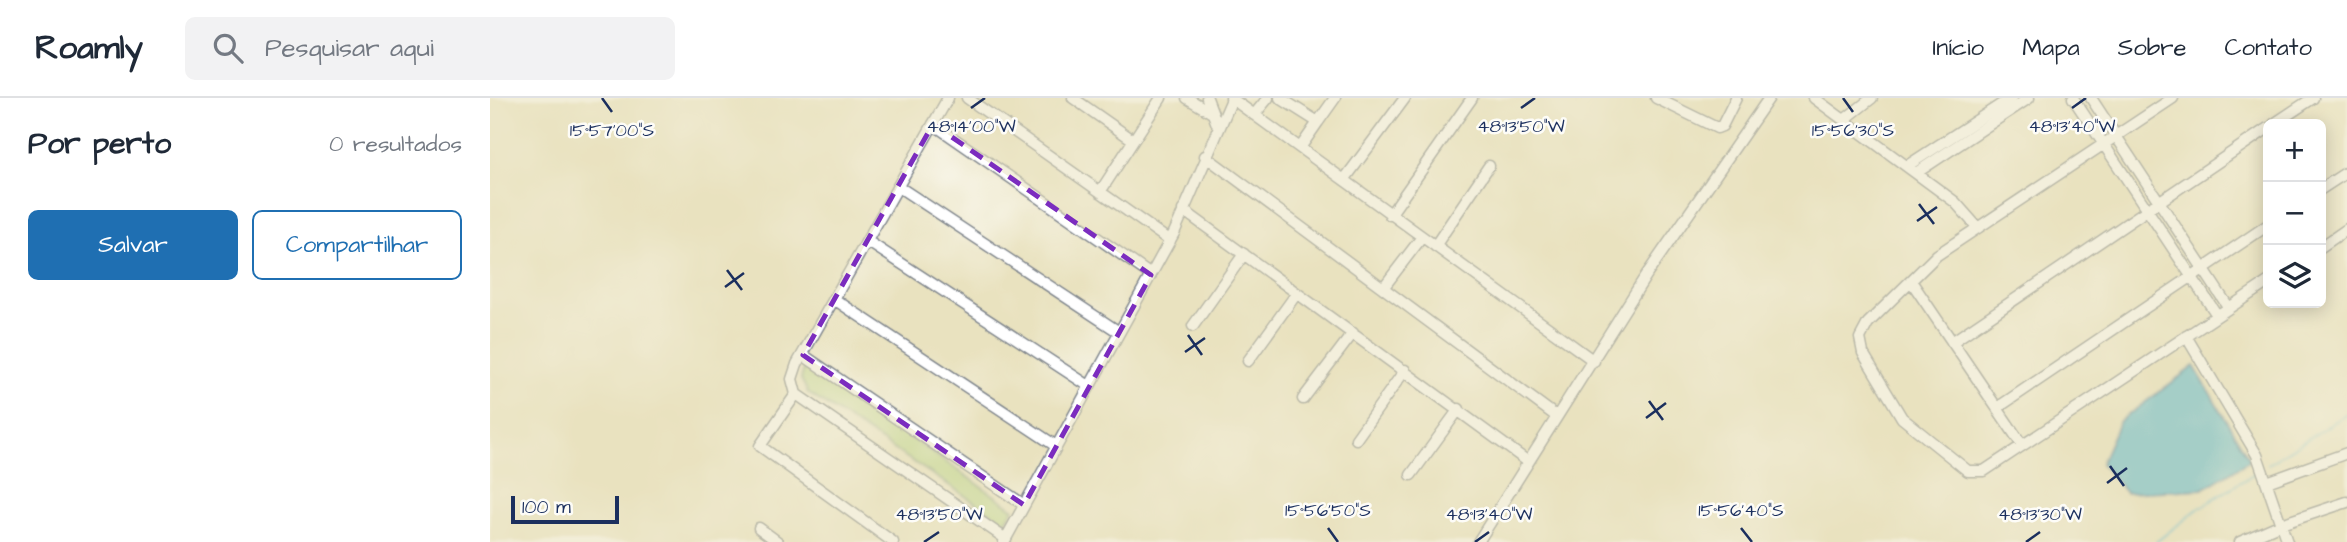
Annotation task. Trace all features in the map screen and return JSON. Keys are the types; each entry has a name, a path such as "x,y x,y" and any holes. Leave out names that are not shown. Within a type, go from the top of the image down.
{"street":[{"path":"948,98 834,299 792,379 796,394 1005,540 1170,241 1231,98 1594,360"},
{"path":"967,98 1170,241"},
{"path":"1073,98 1133,140"},
{"path":"1100,192 1161,98"},
{"path":"1187,98 1212,113"},
{"path":"1207,98 1218,127"},
{"path":"1254,115 1268,98"},
{"path":"1280,98 1318,122"},
{"path":"1300,148 1335,98"},
{"path":"1344,180 1405,98"},
{"path":"1390,215 1472,98"},
{"path":"1656,98 1674,102 1717,128 1722,126 1736,98"},
{"path":"1478,542 1647,274 1769,98"},
{"path":"1814,98 1955,202 1978,228"},
{"path":"1844,120 1872,98"},
{"path":"1907,166 2011,98"},
{"path":"1916,173 2029,98"},
{"path":"2073,98 2217,315"},
{"path":"2091,98 2229,307"},
{"path":"2172,98 1937,255 1868,323 1860,338 1863,353 1902,418 1968,471 1984,471 2263,285"},
{"path":"2282,119 2314,98"},
{"path":"933,124 1151,275"},
{"path":"1952,342 2263,131"},
{"path":"1205,156 1556,416"},
{"path":"1435,246 1489,166"},
{"path":"2326,186 2347,172"},
{"path":"899,187 1119,332"},
{"path":"1183,210 1527,461"},
{"path":"1997,408 2263,228"},
{"path":"2324,245 2347,229"},
{"path":"1383,288 1422,237"},
{"path":"867,241 1089,386"},
{"path":"1193,326 1244,254"},
{"path":"1911,281 2022,445"},
{"path":"1248,361 1297,292"},
{"path":"834,299 1056,446"},
{"path":"1303,399 1353,333"},
{"path":"2186,336 2257,455 2287,542"},
{"path":"803,355 1024,505"},
{"path":"1356,439 1405,370"},
{"path":"796,394 760,446 893,542"},
{"path":"1411,475 1459,409"},
{"path":"2267,482 2347,453"},
{"path":"2240,542 2267,538 2281,524 2347,502"},
{"path":"759,528 778,542"}],"highlighted area":[{"path":"933,124 1151,275 1024,505 803,355"}],"green space":[{"path":"805,365 1014,509 1005,522 808,393 801,379"}],"water":[{"path":"2194,366 2250,460 2203,489 2126,493 2101,463 2119,422"}],"waterway":[{"path":"2268,464 2347,414"},
{"path":"2156,542 2198,509 2258,471"}]}
